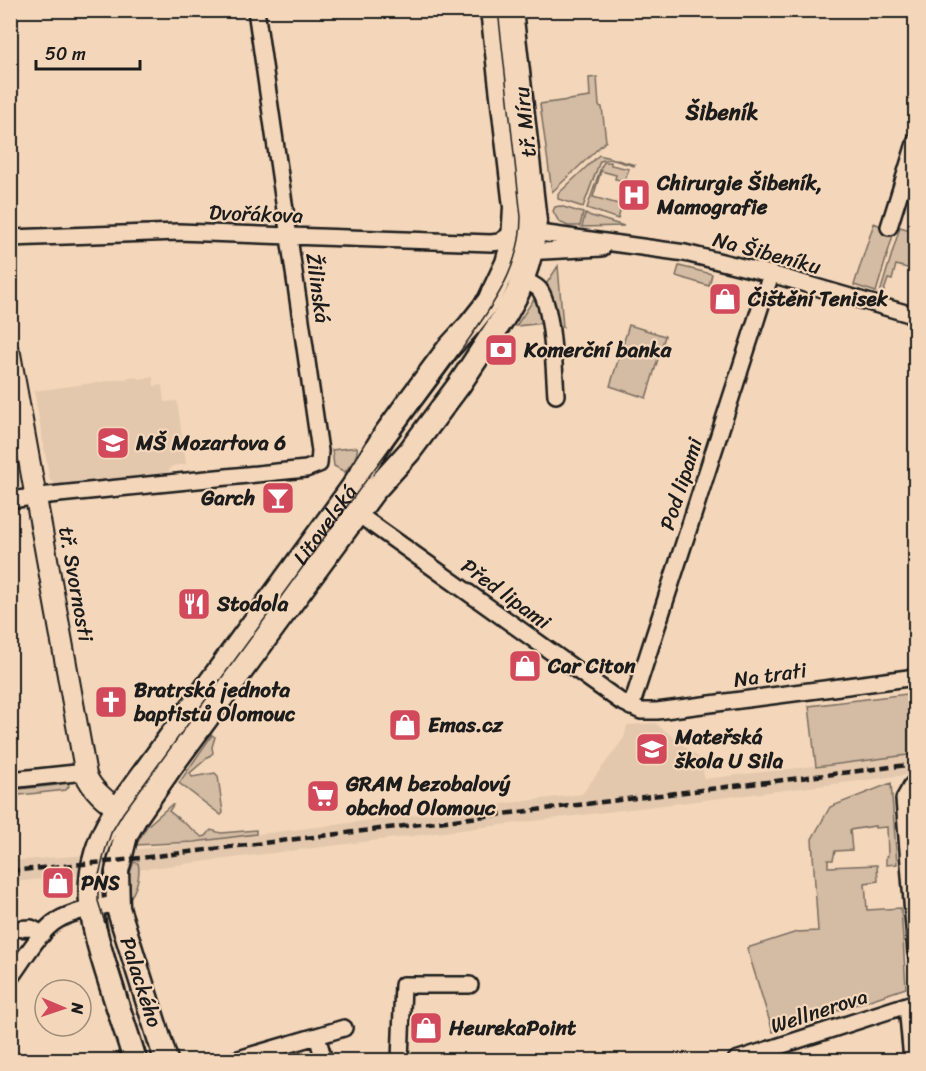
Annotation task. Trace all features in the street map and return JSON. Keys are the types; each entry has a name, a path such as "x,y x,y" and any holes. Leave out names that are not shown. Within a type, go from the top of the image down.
{"main road":[{"name":"tř. Míru","path":"492,10 518,242"},
{"name":"tř. Míru","path":"512,10 534,205 518,242"},
{"name":"Litovelská","path":"90,910 90,884 97,849 108,825 125,815 170,768 373,492 408,453 459,385 506,314 523,280 518,242"},
{"name":"Litovelská","path":"117,903 118,860 126,835 125,815 352,488 384,436 448,349 489,301 518,242"},
{"name":"Palackého","path":"117,903 166,1060"},
{"name":"Palackého","path":"90,910 105,968 135,1060"}],"street":[{"name":"Žilinská","path":"36,497 309,468 319,464 320,451 256,10"},
{"path":"889,227 915,140"},
{"name":"Dvořákova","path":"10,238 142,232 518,242 581,248 618,249 631,246"},
{"name":"Na Šibeníku","path":"631,246 685,253 771,274 915,316"},
{"name":"Pod lipami","path":"631,707 771,274"},
{"path":"523,280 537,288 544,297 550,330 556,395"},
{"name":"tř. Svornosti","path":"10,354 85,772 88,781 125,815"},
{"path":"10,500 36,497"},
{"name":"Před lipami","path":"358,514 631,707"},
{"name":"Na trati","path":"631,707 645,711 657,711 915,678"},
{"path":"10,780 85,772"},
{"path":"912,785 904,799 915,953"},
{"path":"10,978 43,934 61,918 117,903"},
{"path":"10,929 31,928 43,934"},
{"path":"400,1060 403,985 470,985"},
{"path":"911,1003 912,1060"},
{"name":"Wellnerova","path":"736,1060 911,1003"},
{"path":"236,1060 344,1028"},
{"path":"317,1036 324,1060"}],"shaded area":[{"path":"597,77 599,106 602,107 606,141 552,192 540,104 590,97 589,78"},
{"path":"599,155 635,165 610,159 600,161 583,207 558,199 558,194"},
{"path":"604,162 611,162 611,165 629,169 624,181 615,179 616,175 601,171 593,197 622,205 618,219 587,208"},
{"path":"560,206 583,213 580,226 568,226 559,222 553,211 555,207"},
{"path":"585,214 624,226 582,227"},
{"path":"874,223 894,232 876,292 854,285"},
{"path":"900,227 914,231 915,274 911,272 911,269 896,265 892,280 888,279 883,294 880,293"},
{"path":"558,266 563,327 558,327 550,293 545,286"},
{"path":"679,266 712,274 709,286 676,276"},
{"path":"536,296 544,323 516,326"},
{"path":"629,325 665,336 646,398 610,386"},
{"name":"MŠ Mozartova 6","path":"138,377 139,379 153,377 154,386 162,385 164,402 177,401 186,464 172,466 167,474 56,485 50,481 34,391"},
{"path":"357,447 355,457 345,472 334,466 332,450"},
{"path":"915,693 915,754 816,767 809,706"},
{"path":"655,723 702,760 704,779 915,754 915,774 103,874 11,882 10,861 100,854 582,794 624,738 627,725"},
{"path":"212,735 215,737 213,753 190,773 192,777 215,773 218,776 223,813 221,815 179,783"},
{"path":"67,778 69,786 66,790 11,796 10,790 57,785 61,780"},
{"path":"891,783 897,864 886,865 887,827 875,828 875,826 850,830 852,850 835,851 833,860 828,860 828,867 877,865 878,881 865,883 867,910 901,908 906,988 773,1032 747,948 797,932 818,931 812,839 830,807"},
{"path":"173,805 169,811 202,837 211,830 221,833 256,830 256,834 194,842 136,845 147,826"},
{"path":"134,862 138,863 138,878 128,900 128,878"}],"tram line":[{"path":"148,1060 98,901 98,879 105,851 111,833 123,813 470,337 492,305 509,272 516,255 521,217 498,10"}],"railway":[{"path":"10,871 115,861 916,764"}],"place":[{"name":"Chirurgie Šibeník, Mamografie","path":"634,195"},
{"name":"Čištění Tenisek","path":"725,299"},
{"name":"Komerční banka","path":"501,350"},
{"name":"MŠ Mozartova 6","path":"113,443"},
{"name":"Garch","path":"278,498"},
{"name":"Stodola","path":"194,604"},
{"name":"Car Citon","path":"525,666"},
{"name":"Bratrská jednota baptistů Olomouc","path":"111,702"},
{"name":"Emas.cz","path":"405,725"},
{"name":"Mateřská škola U Sila","path":"652,749"},
{"name":"GRAM bezobalový obchod Olomouc","path":"323,796"},
{"name":"PNS","path":"58,883"},
{"name":"HeurekaPoint","path":"426,1028"}],"district":[{"name":"Šibeník","path":"722,112"}]}
